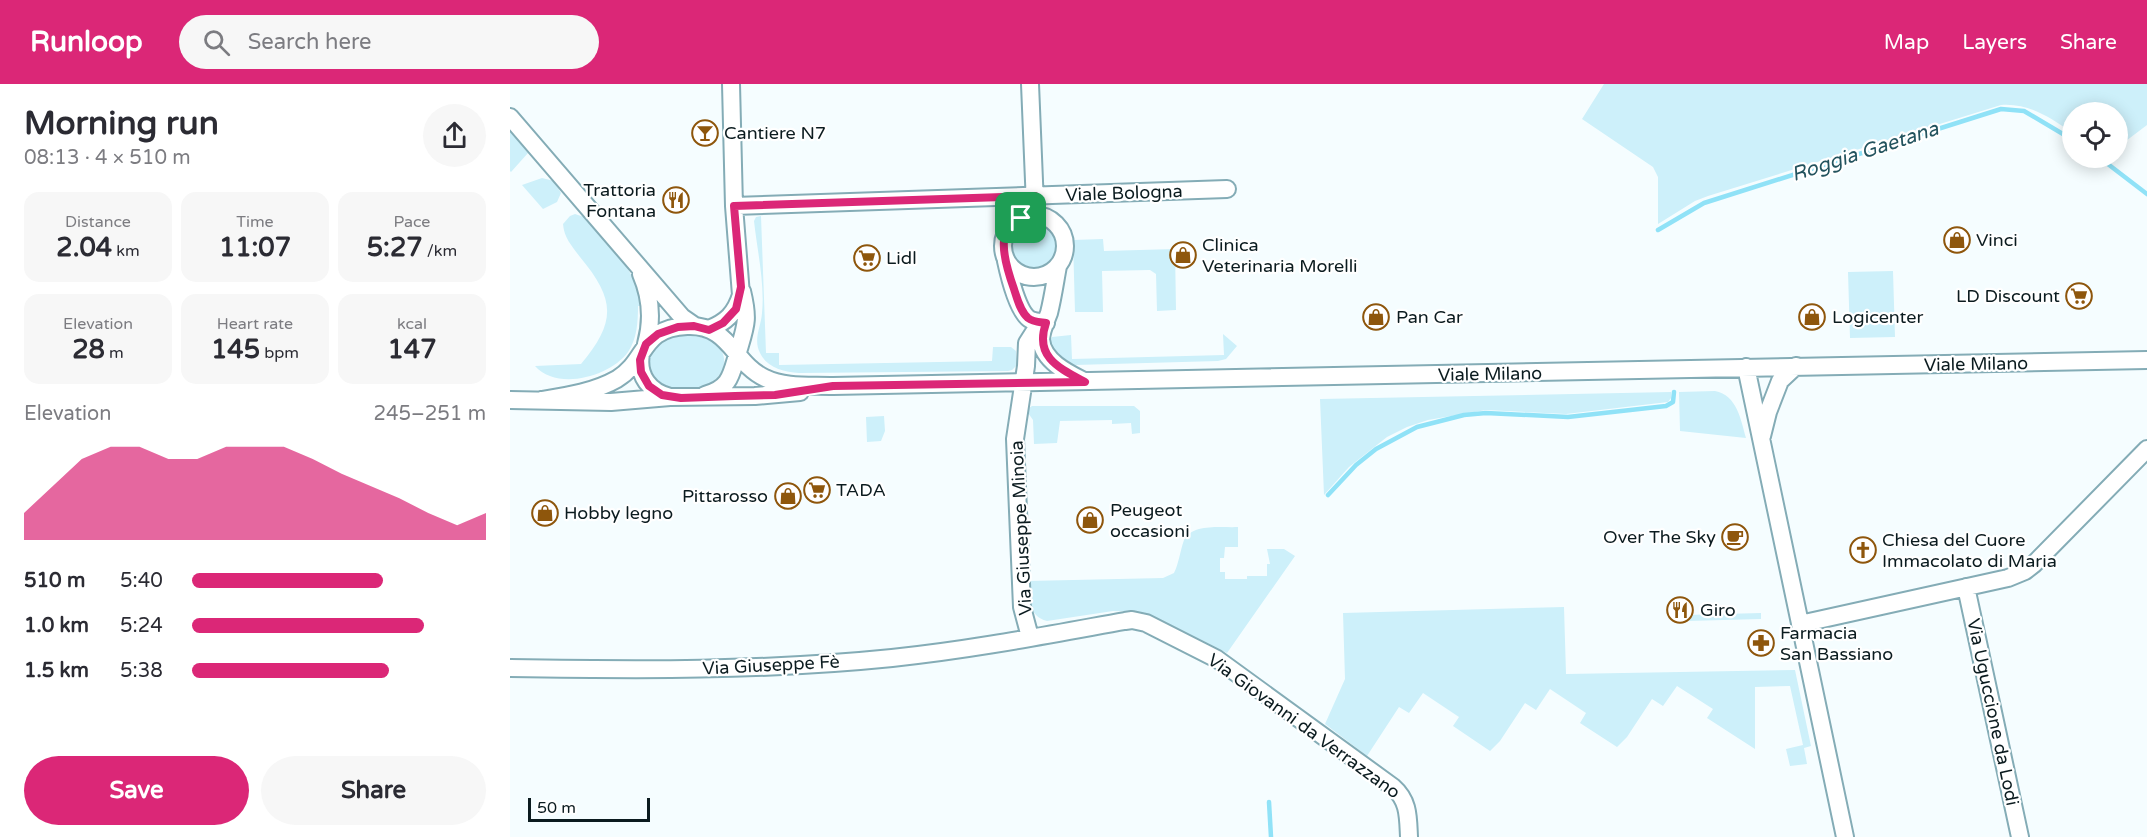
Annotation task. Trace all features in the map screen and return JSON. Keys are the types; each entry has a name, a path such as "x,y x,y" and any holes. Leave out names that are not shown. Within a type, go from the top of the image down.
{"street":[{"path":"732,84 734,206 741,287 747,321 737,353"},
{"path":"1030,84 1035,215"},
{"path":"510,117 682,317 702,328 723,323 733,314 741,287"},
{"name":"Viale Bologna","path":"734,206 1227,189"},
{"path":"1006,260 1011,269 1029,277 1040,277 1050,273 1058,266 1065,247 1058,227 1051,220 1035,215 1021,218 1012,224 1003,241 1003,251 1010,278 1024,314 1030,320 1046,323"},
{"path":"632,257 645,283 650,301 651,319 640,365 644,379 654,390 670,397"},
{"path":"1058,266 1055,290 1041,339 1047,354 1061,368 1085,382"},
{"name":"Via Giuseppe Minoia","path":"1030,638 1022,607 1015,438 1029,340 1034,332 1046,323"},
{"name":"Viale Milano","path":"542,400 583,392 607,384 625,373 651,338 678,327 702,328 722,337 758,374 773,381 833,386 2147,360"},
{"name":"Viale Milano","path":"701,396 717,390 728,380 734,369 737,353"},
{"path":"1762,442 1766,418 1780,381 1797,366"},
{"path":"1746,367 1845,837"},
{"name":"Viale Milano","path":"510,400 611,402 670,397 775,395 833,386"},
{"path":"1800,624 2017,574 2034,564 2147,449"},
{"name":"Via Uguccione da Lodi","path":"1966,587 2020,837"},
{"name":"Via Giovanni da Verrazzano","path":"1030,638 1132,620 1146,623 1205,652 1400,793 1407,806 1409,837"},
{"name":"Via Giuseppe Fè","path":"510,668 762,668 890,658 1030,638"}],"shaded area":[{"path":"1604,84 2147,84 2147,125 2128,139 2128,102 2062,102 2062,126 2030,109 2001,105 1708,196 1695,201 1658,224 1658,177 1653,167 1582,119"},
{"path":"510,130 528,153 511,172 510,171"},
{"path":"542,178 554,181 561,193 557,202 543,209 522,185"},
{"path":"575,214 584,217 620,257 633,279 643,306 638,306 633,342 620,361 596,374 569,379 545,374 535,366 581,364 601,336 606,323 607,311 600,286 565,234 563,224"},
{"path":"761,216 766,353 779,353 779,365 992,361 993,347 1011,347 1016,351 1017,365 1008,371 799,373 771,366 763,358 757,343 762,313 762,290 754,221 756,217"},
{"path":"1034,223 1050,230 1057,246 1050,262 1034,269 1018,262 1011,246 1018,230"},
{"path":"1103,239 1104,251 1175,249 1176,310 1157,311 1156,274 1150,270 1102,271 1103,312 1075,312 1073,240"},
{"path":"1893,271 1895,337 1850,338 1848,272"},
{"path":"1223,334 1237,346 1226,359 1218,361 1075,365 1059,357 1049,343 1052,337 1071,335 1072,359 1224,355"},
{"path":"692,335 710,340 720,349 724,359 722,370 715,380 704,386 688,389 663,384 653,374 650,367 651,354 655,347 676,336"},
{"path":"1715,391 1722,393 1737,409 1746,438 1680,431 1679,392"},
{"path":"1671,392 1668,402 1566,414 1486,410 1428,420 1387,437 1349,467 1324,495 1320,399"},
{"path":"1032,406 1134,406 1140,411 1140,433 1132,434 1131,423 1112,424 1112,420 1060,421 1057,443 1034,444 1033,420 1026,410"},
{"path":"884,416 885,431 881,441 867,442 866,417"},
{"path":"1238,527 1238,547 1225,547 1224,558 1220,558 1220,572 1225,572 1225,579 1267,576 1267,564 1270,564 1267,549 1284,549 1295,556 1227,653 1138,612 1113,611 1047,621 1036,615 1031,606 1028,581 1163,578 1174,573 1184,540 1188,535 1201,529"},
{"path":"1564,607 1566,674 1795,670 1811,746 1804,748 1807,764 1790,766 1786,749 1803,745 1790,686 1755,687 1755,749 1707,718 1713,709 1677,686 1663,706 1652,699 1627,737 1617,747 1580,723 1586,713 1550,689 1536,710 1525,703 1500,741 1490,751 1453,726 1459,717 1423,693 1409,713 1399,707 1367,756 1325,724 1345,679 1343,613"},
{"path":"1761,613 1761,619 1686,621 1686,615"}],"waterway":[{"name":"Roggia Gaetana","path":"1658,230 1704,203 2001,109 2024,111 2062,133"},
{"name":"Roggia Gaetana","path":"2113,168 2147,194"},
{"name":"Roggia Gaetana","path":"1328,495 1356,465 1376,449 1417,427 1464,415 1486,413 1568,417 1666,406 1673,402 1674,392"},
{"path":"1269,802 1271,837"}],"place":[{"name":"Cantiere N7","path":"705,133"},
{"name":"Trattoria Fontana","path":"676,200"},
{"name":"Vinci","path":"1957,240"},
{"name":"Clinica Veterinaria Morelli","path":"1183,255"},
{"name":"Lidl","path":"867,258"},
{"name":"LD Discount","path":"2079,296"},
{"name":"Pan Car","path":"1376,317"},
{"name":"Logicenter","path":"1812,317"},
{"name":"TADA","path":"817,490"},
{"name":"Pittarosso","path":"788,496"},
{"name":"Hobby legno","path":"545,513"},
{"name":"Peugeot occasioni","path":"1090,520"},
{"name":"Over The Sky","path":"1735,537"},
{"name":"Chiesa del Cuore Immacolato di Maria","path":"1863,550"},
{"name":"Giro","path":"1680,610"},
{"name":"Farmacia San Bassiano","path":"1761,643"}],"route":[{"path":"1035,196 1035,215 1021,218 1012,224 1003,241 1003,251 1017,297 1024,314 1030,320 1046,323 1041,339 1047,354 1061,368 1085,382 833,386 775,395 681,398 662,395 654,390 641,372 641,354 651,338 678,327 694,326 709,330 729,319 736,309 741,287 734,206 1035,196"}]}
